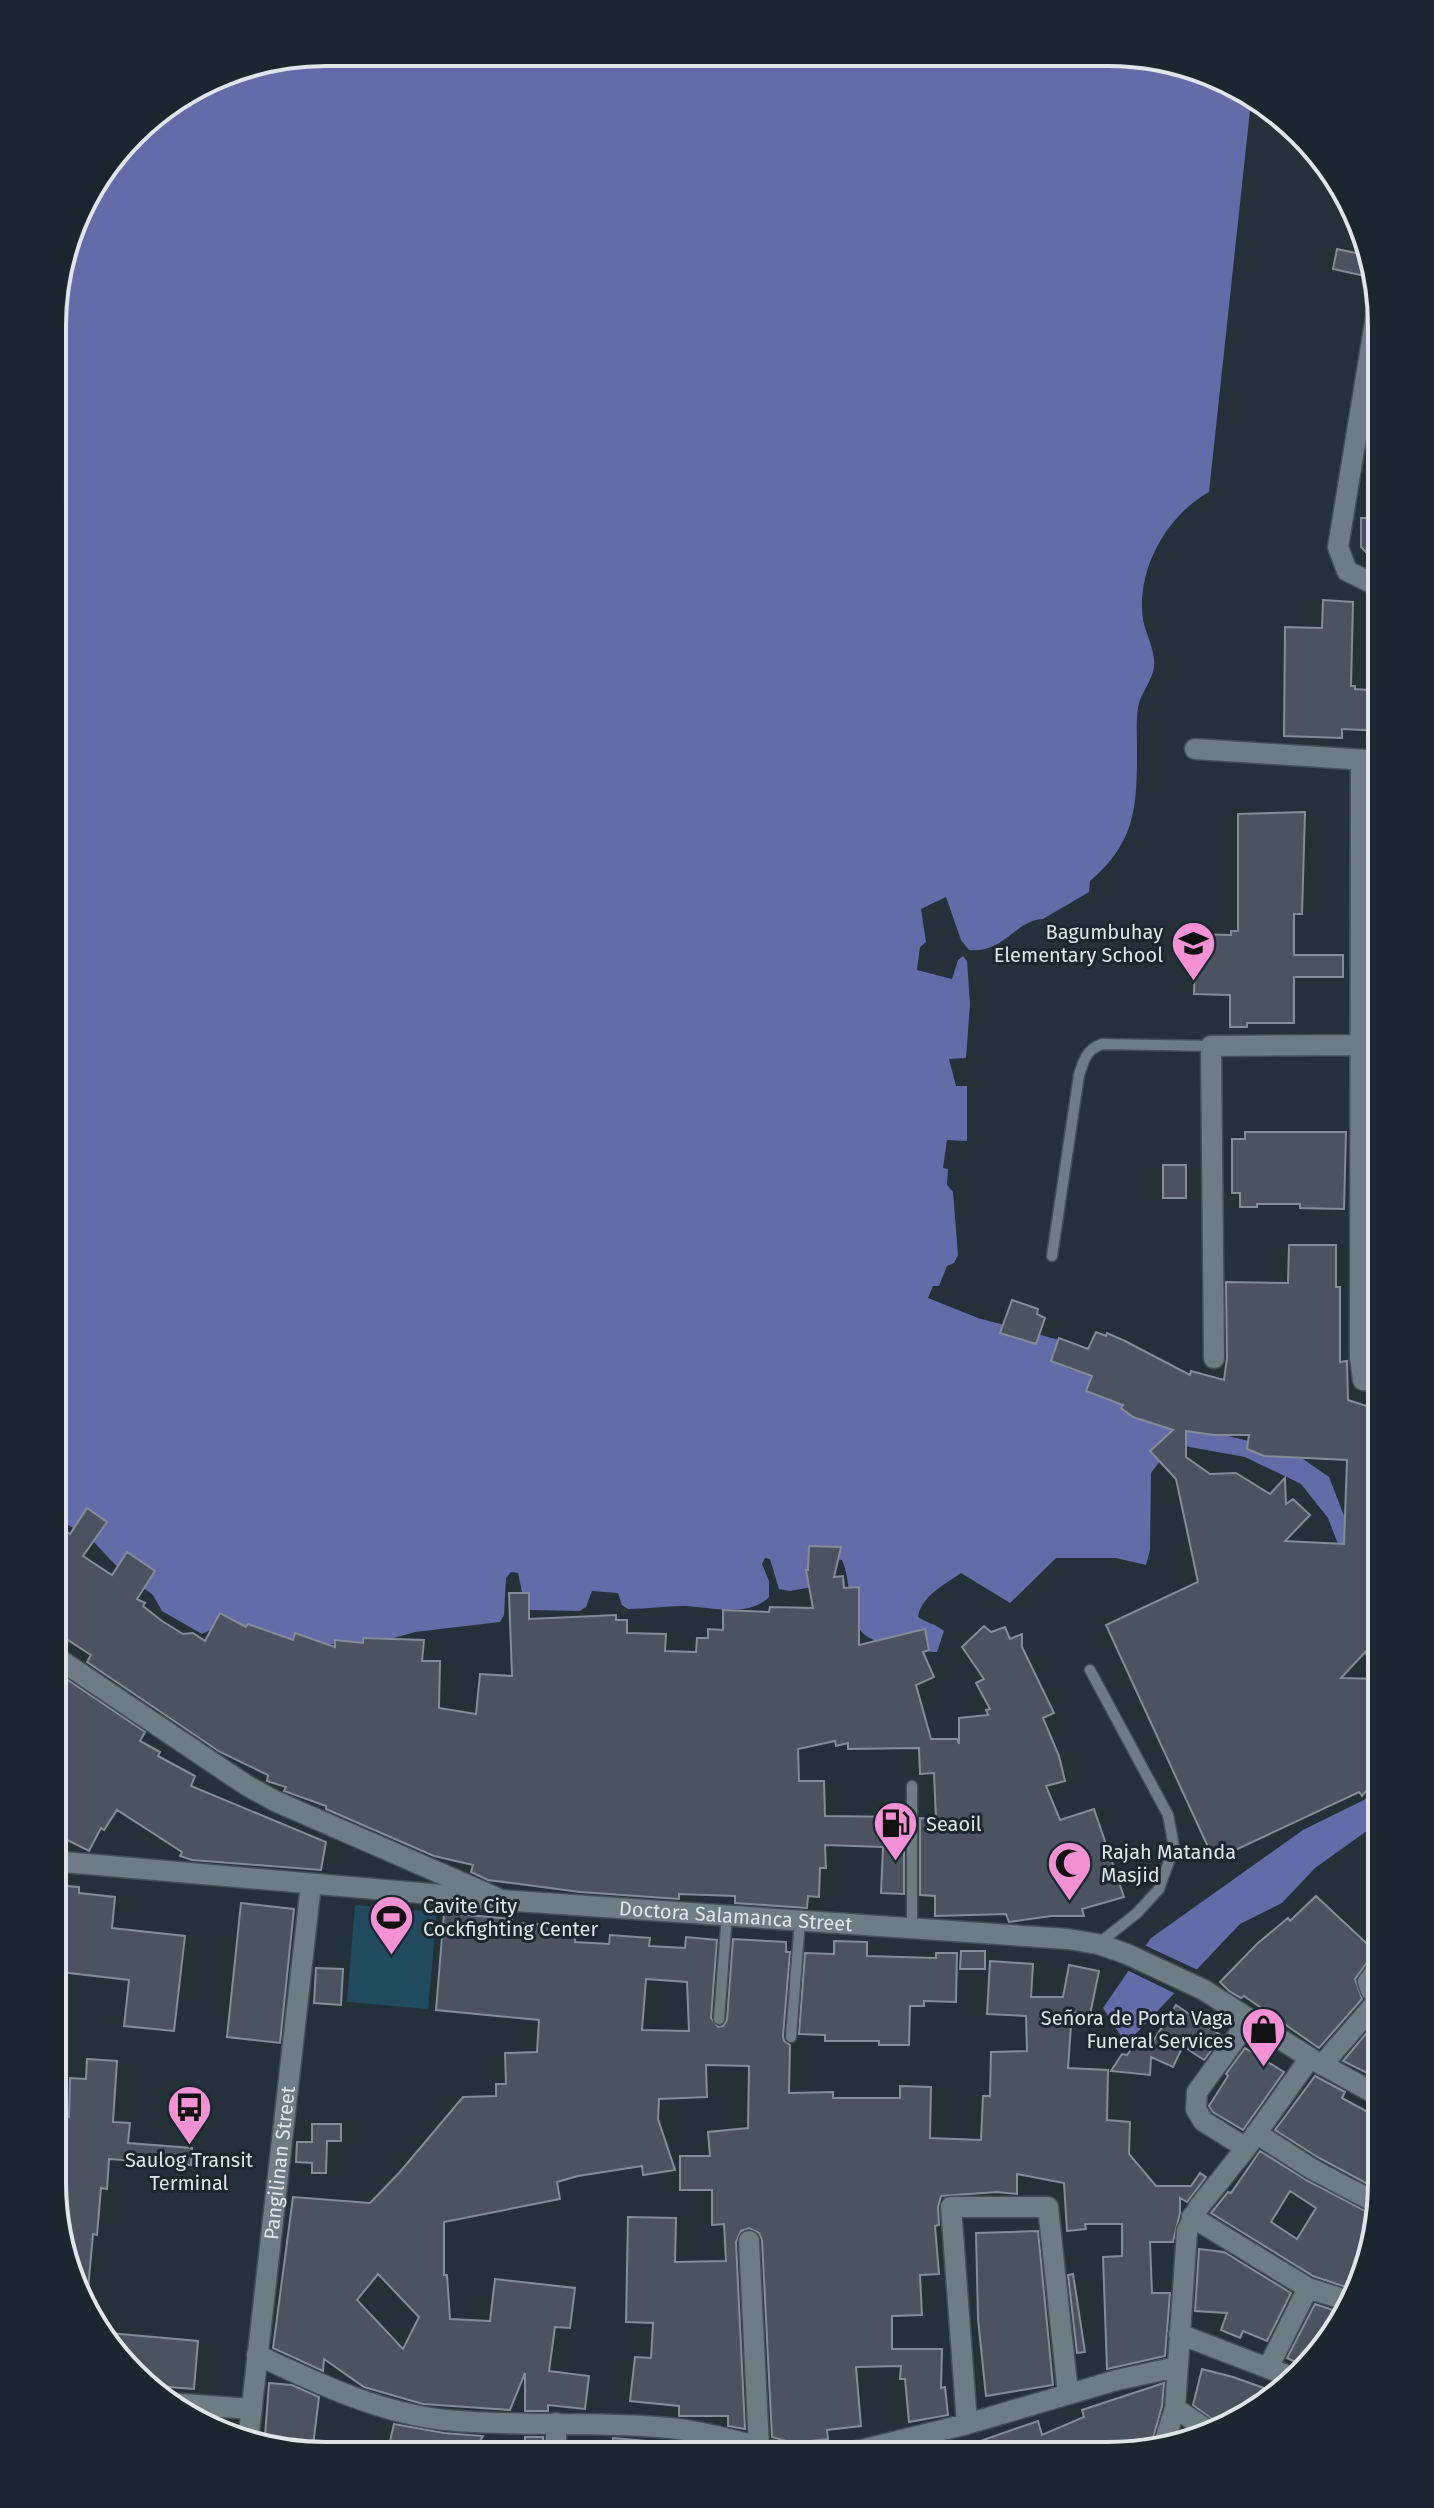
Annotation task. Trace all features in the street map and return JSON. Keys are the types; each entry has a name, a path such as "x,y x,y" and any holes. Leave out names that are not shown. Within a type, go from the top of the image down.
{"street":[{"path":"1368,365 1338,547 1347,571 1368,581"},
{"path":"1195,749 1368,760"},
{"path":"1361,760 1359,1283 1367,1347"},
{"path":"1214,1358 1211,1046 1362,1045"},
{"path":"66,1664 246,1785 275,1801 501,1900"},
{"name":"Doctora Salamanca Street","path":"66,1862 501,1900 912,1927 1098,1944 1204,1990 1316,2062 1367,2089"},
{"name":"Pangilinan Street","path":"249,2430 311,1884"},
{"path":"1167,2435 1175,2408 1185,2245 1192,2217 1316,2062 1367,2012"},
{"path":"1250,2019 1197,2092 1196,2109 1203,2121 1251,2141 1367,2199"},
{"path":"967,2424 951,2207 1048,2207 1068,2394"},
{"path":"1192,2217 1308,2288 1340,2298"},
{"path":"749,2241 759,2442"},
{"path":"1268,2368 1308,2288"},
{"path":"1179,2334 1283,2374"},
{"path":"257,2355 327,2388 374,2405 444,2420 662,2427 735,2442"},
{"path":"894,2442 1151,2371 1177,2367"},
{"path":"194,2405 252,2409"},
{"path":"1175,2408 1199,2425"},
{"path":"556,2423 556,2442"}],"lane":[{"path":"1052,1256 1079,1075 1085,1056 1092,1048 1102,1044 1211,1046"},
{"path":"1090,1670 1168,1815 1174,1847 1159,1889 1137,1913 1098,1944"},
{"path":"912,1786 912,1927"},
{"path":"719,2019 727,1914"},
{"path":"791,2037 800,1920"}],"shaded area":[{"name":"Cavite City Cockfighting Center","path":"355,1905 437,1912 428,2009 347,2002"}],"water":[{"path":"326,66 1108,66 1142,68 1191,80 1250,109 1209,492 1194,502 1167,530 1149,564 1144,582 1143,620 1154,667 1138,707 1136,789 1131,822 1125,837 1117,852 1090,881 1089,892 1043,919 1025,925 992,947 969,950 961,940 946,897 921,909 926,942 920,947 917,970 952,979 958,960 963,956 967,961 970,1004 966,1058 949,1059 956,1086 967,1086 967,1141 947,1140 943,1168 948,1169 947,1185 953,1192 958,1255 954,1263 947,1266 939,1286 933,1286 928,1298 978,1318 1059,1340 1061,1363 1069,1369 1092,1375 1176,1423 1293,1452 1329,1477 1353,1539 1367,1616 1367,1657 1357,1643 1338,1544 1328,1518 1301,1484 1245,1457 1173,1444 1151,1473 1150,1550 1146,1565 1116,1558 1056,1558 1010,1603 961,1573 934,1592 920,1610 918,1617 944,1631 937,1652 878,1641 865,1635 854,1617 842,1560 834,1559 822,1585 790,1591 779,1589 770,1559 765,1558 762,1564 769,1581 769,1597 761,1603 740,1609 684,1606 628,1609 622,1605 618,1593 592,1591 586,1607 580,1611 530,1610 525,1606 518,1573 511,1572 506,1578 504,1615 500,1622 415,1632 380,1642 337,1644 281,1644 213,1629 202,1634 162,1611 153,1595 123,1573 90,1538 66,1524 66,326 68,292 75,259 93,211 120,168 142,142 168,120 211,93 259,75 292,68"},
{"path":"1367,1797 1367,1831 1315,1868 1282,1903 1240,1924 1126,2044 1103,2008 1151,1938 1303,1830"}],"pier":[{"path":"1142,1944 1200,1971 1178,1995 1125,1969"}],"building":[{"path":"1337,249 1357,253 1362,275 1333,269"},
{"path":"1361,518 1368,518 1368,554 1361,547"},
{"path":"1323,600 1353,602 1351,686 1368,690 1368,730 1342,729 1342,738 1284,736 1285,627 1322,628"},
{"path":"1305,812 1302,914 1294,914 1294,955 1343,955 1343,977 1294,977 1294,1023 1247,1023 1247,1027 1230,1027 1230,995 1194,994 1195,934 1231,935 1231,931 1238,931 1238,814"},
{"path":"1245,1132 1346,1132 1344,1209 1300,1208 1300,1204 1240,1207 1240,1193 1232,1193 1232,1139 1245,1139"},
{"path":"1163,1165 1186,1165 1186,1198 1163,1198"},
{"path":"1289,1245 1336,1245 1336,1287 1340,1287 1340,1362 1347,1361 1348,1400 1367,1406 1367,1650 1341,1678 1367,1679 1367,1790 1362,1796 1359,1792 1214,1860 1106,1625 1198,1582 1176,1479 1150,1451 1173,1430 1133,1417 1121,1408 1123,1405 1086,1391 1092,1376 1051,1361 1059,1338 1088,1349 1096,1332 1106,1336 1107,1333 1190,1375 1191,1371 1224,1380 1227,1358 1226,1282 1288,1283","holes":["1186,1431 1249,1435 1247,1449 1264,1456 1347,1460 1344,1544 1285,1541 1310,1515 1293,1499 1286,1504 1285,1478 1270,1494 1236,1473 1210,1474 1186,1457"]},
{"path":"1012,1300 1038,1309 1037,1314 1045,1318 1036,1344 1000,1333"},
{"path":"87,1508 107,1522 83,1556 112,1575 127,1552 155,1571 137,1599 183,1634 193,1633 205,1641 220,1613 246,1627 248,1624 293,1640 295,1633 335,1647 335,1640 363,1643 363,1638 424,1640 422,1661 440,1661 439,1708 476,1714 480,1674 512,1676 509,1593 529,1593 529,1619 616,1615 616,1620 627,1620 627,1633 666,1634 665,1651 696,1652 697,1638 708,1638 708,1629 723,1630 723,1610 769,1612 770,1607 813,1608 806,1570 809,1546 841,1547 834,1577 843,1576 844,1588 859,1587 859,1645 925,1629 929,1650 923,1652 934,1677 916,1685 931,1739 957,1739 959,1744 959,1718 988,1715 986,1710 990,1709 976,1683 984,1679 962,1647 984,1626 991,1632 1005,1627 1010,1639 1022,1634 1022,1647 1054,1713 1043,1718 1059,1756 1065,1781 1046,1786 1060,1820 1094,1809 1124,1897 1082,1909 1084,1916 1051,1916 1009,1922 1006,1914 935,1916 935,1896 920,1895 920,1818 936,1819 934,1773 920,1774 919,1748 848,1749 848,1743 836,1746 835,1741 798,1749 799,1781 824,1781 825,1816 904,1817 904,1894 881,1893 883,1847 825,1845 826,1868 820,1868 819,1897 808,1896 807,1908 735,1903 735,1896 679,1894 679,1899 580,1892 488,1880 471,1872 473,1865 434,1856 326,1809 326,1806 284,1791 286,1787 267,1781 268,1775 220,1752 87,1662 91,1655 66,1639 66,1531 70,1534"},
{"path":"66,1679 145,1732 140,1741 160,1752 158,1756 195,1776 191,1786 326,1842 321,1870 192,1860 180,1856 182,1852 117,1810 104,1830 101,1828 89,1851 66,1840"},
{"path":"66,1886 79,1887 79,1893 115,1897 112,1928 185,1936 174,2031 124,2026 129,1980 66,1973"},
{"path":"1316,1896 1367,1944 1367,1962 1355,1979 1362,1999 1319,2048 1244,1996 1241,1998 1229,1991 1220,1982 1258,1943 1288,1918 1290,1921"},
{"path":"241,1903 294,1909 280,2043 227,2037"},
{"path":"444,1913 512,1919 512,1923 576,1926 575,1942 609,1944 610,1935 650,1938 649,1946 685,1948 686,1937 717,1940 711,2018 718,2027 727,2020 733,1939 786,1942 786,1952 790,1952 783,2036 790,2045 789,2093 833,2092 833,2098 900,2098 900,2086 931,2087 930,2138 981,2140 983,2096 990,2096 991,2052 1027,2051 1026,2016 987,2014 990,1961 1033,1964 1031,1997 1063,1997 1069,1965 1099,1971 1090,2015 1072,2012 1068,2068 1108,2070 1107,2120 1130,2122 1129,2154 1156,2186 1191,2186 1200,2173 1206,2177 1187,2202 1180,2198 1173,2242 1150,2242 1152,2293 1170,2293 1165,2356 1107,2369 1103,2257 1122,2256 1122,2224 1085,2224 1086,2229 1067,2231 1064,2183 1017,2174 1017,2194 997,2192 941,2196 939,2225 935,2226 939,2274 920,2275 922,2315 892,2316 892,2349 942,2349 941,2388 945,2387 948,2415 909,2422 905,2379 900,2379 901,2366 856,2367 861,2426 827,2430 828,2439 790,2442 772,2437 762,2240 759,2233 749,2228 741,2231 736,2242 745,2429 728,2426 728,2416 679,2416 679,2406 630,2401 635,2357 651,2358 653,2323 626,2322 628,2217 676,2218 675,2262 726,2261 724,2224 712,2225 712,2190 680,2190 680,2156 710,2156 708,2132 748,2128 749,2066 706,2065 707,2097 659,2099 658,2119 675,2170 643,2175 642,2166 578,2176 557,2182 560,2199 444,2222 444,2275 447,2275 450,2319 490,2321 495,2279 575,2288 570,2328 555,2327 549,2371 589,2376 585,2409 548,2405 548,2411 525,2411 525,2373 510,2410 423,2404 364,2387 324,2359 323,2371 273,2348 293,2197 370,2203 463,2097 496,2096 496,2084 506,2084 505,2053 537,2052 539,2020 436,2010","holes":["646,1979 687,1982 689,2031 642,2030","378,2274 419,2317 403,2349 357,2300"]},
{"path":"834,1941 867,1942 867,1956 936,1958 936,1953 957,1953 956,2002 924,2001 924,2006 910,2006 909,2045 879,2045 879,2041 825,2041 825,2035 799,2034 805,1953 834,1954"},
{"path":"961,1951 985,1951 985,1969 960,1969"},
{"path":"316,1968 343,1969 341,2005 314,2003"},
{"path":"1176,2005 1222,2036 1204,2060 1183,2046 1173,2067 1151,2057 1150,2075 1111,2071 1122,2054 1127,2055 1141,2036 1152,2043"},
{"path":"1367,2032 1367,2073 1343,2061"},
{"path":"1245,2048 1284,2072 1243,2130 1213,2112 1209,2106 1228,2076 1226,2074"},
{"path":"87,2059 117,2061 113,2122 130,2123 128,2143 192,2148 191,2165 109,2159 107,2189 101,2188 97,2235 93,2234 88,2285 75,2249 68,2216 66,2182 66,2117 69,2117 70,2078 86,2079"},
{"path":"1315,2076 1345,2092 1342,2098 1367,2111 1367,2184 1319,2158 1275,2130"},
{"path":"312,2124 341,2124 341,2141 327,2141 326,2173 312,2173 312,2163 296,2162 297,2142 312,2142"},
{"path":"1260,2151 1306,2180 1366,2211 1363,2232 1345,2287 1313,2276 1211,2213 1228,2192 1231,2193","holes":["1290,2191 1316,2208 1297,2239 1271,2222"]},
{"path":"1038,2231 1053,2385 986,2396 978,2319 976,2233"},
{"path":"1199,2249 1224,2252 1291,2293 1267,2341 1243,2331 1240,2338 1221,2330 1227,2313 1195,2311"},
{"path":"1073,2274 1085,2352 1077,2353 1068,2275"},
{"path":"1315,2304 1333,2310 1295,2362 1287,2358"},
{"path":"116,2334 198,2341 194,2389 168,2387 131,2353"},
{"path":"1202,2369 1265,2388 1212,2419 1193,2405"},
{"path":"269,2383 292,2385 319,2397 314,2441 265,2434"},
{"path":"1164,2383 1162,2406 1153,2438 1108,2442 980,2441 1038,2421 1042,2435 1084,2417 1082,2410"},
{"path":"394,2424 483,2436 479,2442 390,2442"},
{"path":"525,2437 543,2437 543,2442 525,2442"},
{"path":"613,2438 659,2442 613,2442"}],"place":[{"name":"Bagumbuhay Elementary School","path":"1194,982"},
{"name":"Seaoil","path":"895,1863"},
{"name":"Rajah Matanda Masjid","path":"1070,1902"},
{"name":"Cavite City Cockfighting Center","path":"392,1957"},
{"name":"Señora de Porta Vaga Funeral Services","path":"1264,2068"},
{"name":"Saulog Transit Terminal","path":"189,2147"}]}
